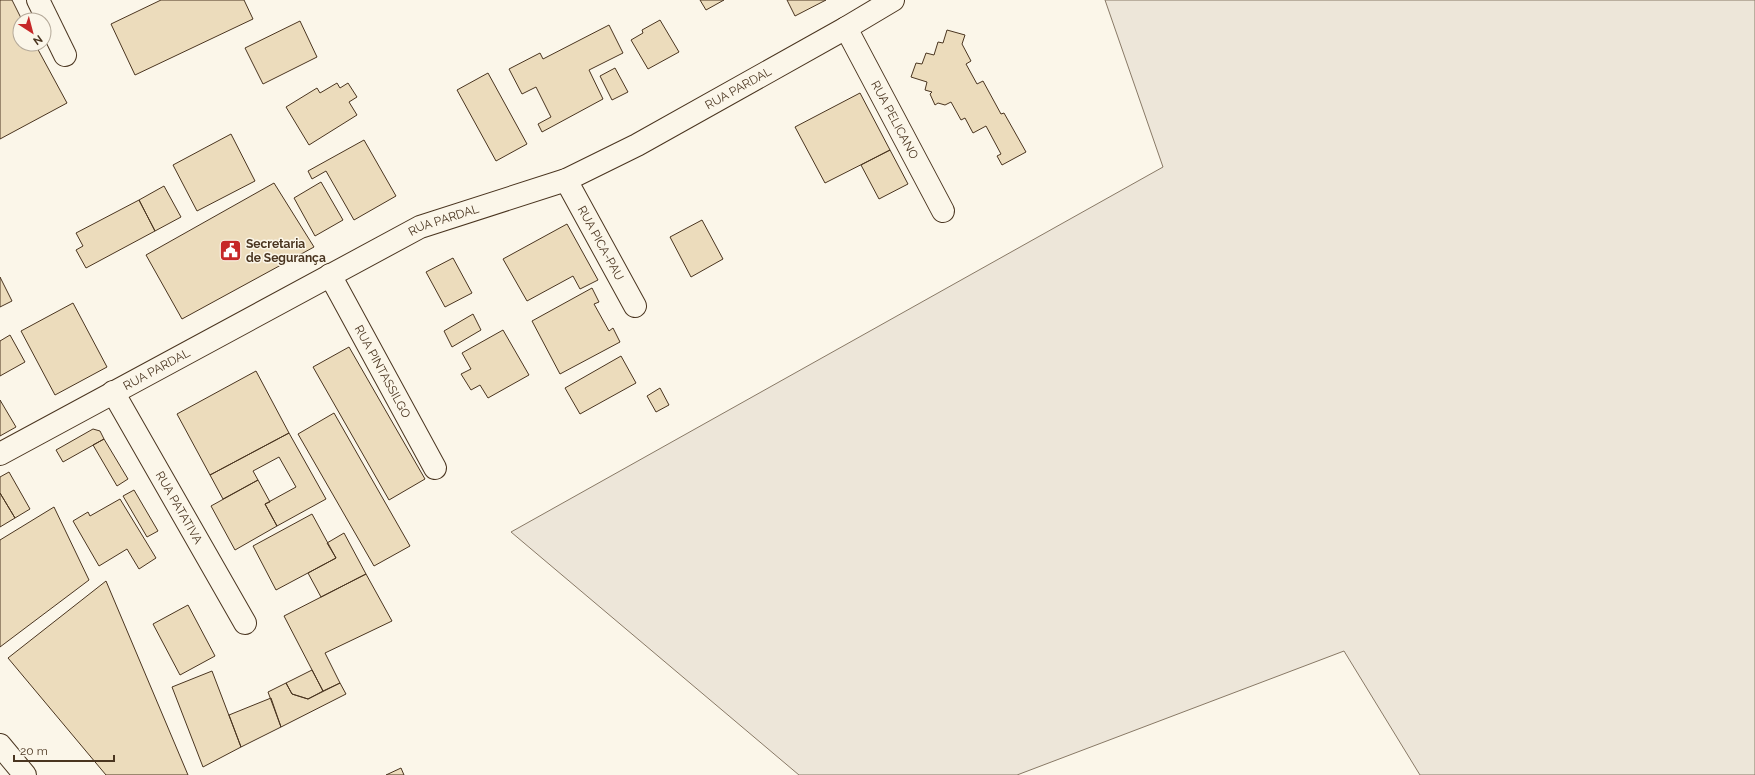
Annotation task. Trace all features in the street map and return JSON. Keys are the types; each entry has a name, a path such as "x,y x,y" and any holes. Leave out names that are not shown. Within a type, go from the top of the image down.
{"street":[{"path":"38,0 65,55"},
{"name":"RUA PARDAL","path":"0,454 330,275 420,228 566,180 637,145 893,0"},
{"name":"RUA PELICANO","path":"846,28 943,212"},
{"name":"RUA PICA-PAU","path":"566,180 635,306"},
{"name":"RUA PINTASSILGO","path":"330,275 435,468"},
{"name":"RUA PATATIVA","path":"113,392 245,623"},
{"path":"0,745 25,775"}],"shaded area":[{"path":"1105,0 1755,0 1755,775 1420,775 1344,651 1017,775 799,775 511,532 1163,167"}],"building":[{"path":"0,0 12,0 18,12 12,12 12,52 39,52 67,103 0,139"},
{"path":"161,0 244,0 253,19 135,75 111,24"},
{"path":"700,0 724,0 706,10"},
{"path":"787,0 826,0 795,16"},
{"path":"660,20 679,52 648,69 631,40 643,33 642,30"},
{"path":"300,21 317,57 263,84 245,48"},
{"path":"609,25 623,53 589,70 603,99 542,132 538,124 551,117 536,87 522,94 509,69 540,53 543,59"},
{"path":"947,30 965,35 962,44 971,61 966,64 977,84 983,81 1001,114 1004,113 1026,152 1002,165 997,156 1001,154 986,126 973,133 965,118 961,120 951,102 945,105 938,103 935,105 930,94 932,92 925,90 927,82 911,77 916,63 922,64 926,53 934,55 938,42 943,43"},
{"path":"615,68 628,92 612,100 600,76"},
{"path":"488,73 527,144 496,161 457,90"},
{"path":"337,83 340,88 348,83 357,97 349,102 357,115 309,145 286,107 317,88 320,93"},
{"path":"860,93 890,150 825,183 795,127"},
{"path":"231,134 255,181 197,211 173,165"},
{"path":"364,140 396,196 354,220 326,171 312,179 308,171"},
{"path":"890,150 908,184 879,199 861,165"},
{"path":"321,182 343,220 315,236 294,198"},
{"name":"Secretaria de Segurança","path":"274,183 314,247 182,319 146,255"},
{"path":"164,186 181,217 155,231 139,200"},
{"path":"139,200 155,231 86,268 76,250 83,246 76,233"},
{"path":"702,220 723,259 691,277 670,237"},
{"path":"567,224 598,280 580,289 573,276 527,301 503,259"},
{"path":"453,258 472,293 445,307 426,272"},
{"path":"0,277 12,301 0,307"},
{"path":"592,288 599,302 594,304 609,331 613,328 620,342 560,374 532,321"},
{"path":"73,303 107,367 55,395 21,331"},
{"path":"473,314 481,330 452,347 444,331"},
{"path":"503,330 529,375 488,398 480,385 471,390 461,374 471,369 462,353"},
{"path":"10,335 25,362 0,376 0,341"},
{"path":"349,347 425,479 389,500 313,367"},
{"path":"621,356 636,383 580,414 565,388"},
{"path":"256,371 289,433 210,475 177,414"},
{"path":"660,388 669,405 656,412 647,396"},
{"path":"0,400 16,427 0,436"},
{"path":"334,413 410,546 374,566 298,434"},
{"path":"93,429 100,431 104,439 63,462 56,450"},
{"path":"289,433 326,499 277,526 265,504 296,487 279,457 253,471 258,480 223,499 210,475"},
{"path":"104,439 128,479 117,486 93,445"},
{"path":"9,472 30,509 15,518 0,493 0,477"},
{"path":"258,480 270,502 265,504 277,526 235,550 211,506"},
{"path":"134,490 158,531 147,537 123,496"},
{"path":"0,493 15,518 0,527"},
{"path":"120,499 156,558 139,569 127,549 99,566 73,521 88,512 90,516"},
{"path":"54,507 89,580 0,647 0,540"},
{"path":"312,514 336,558 276,590 253,546"},
{"path":"344,533 366,574 321,597 308,573 336,558 327,543"},
{"path":"366,574 392,621 325,653 340,683 323,691 284,616"},
{"path":"106,581 188,775 106,775 8,658"},
{"path":"188,605 215,656 180,675 153,624"},
{"path":"312,670 323,691 308,699 292,694 286,683"},
{"path":"212,671 241,747 203,767 172,687"},
{"path":"286,683 292,694 308,699 340,683 346,694 281,727 268,692"},
{"path":"271,698 281,727 241,747 229,715"},
{"path":"401,768 404,775 386,775"}],"place":[{"name":"Secretaria de Segurança","path":"230,251"}]}
